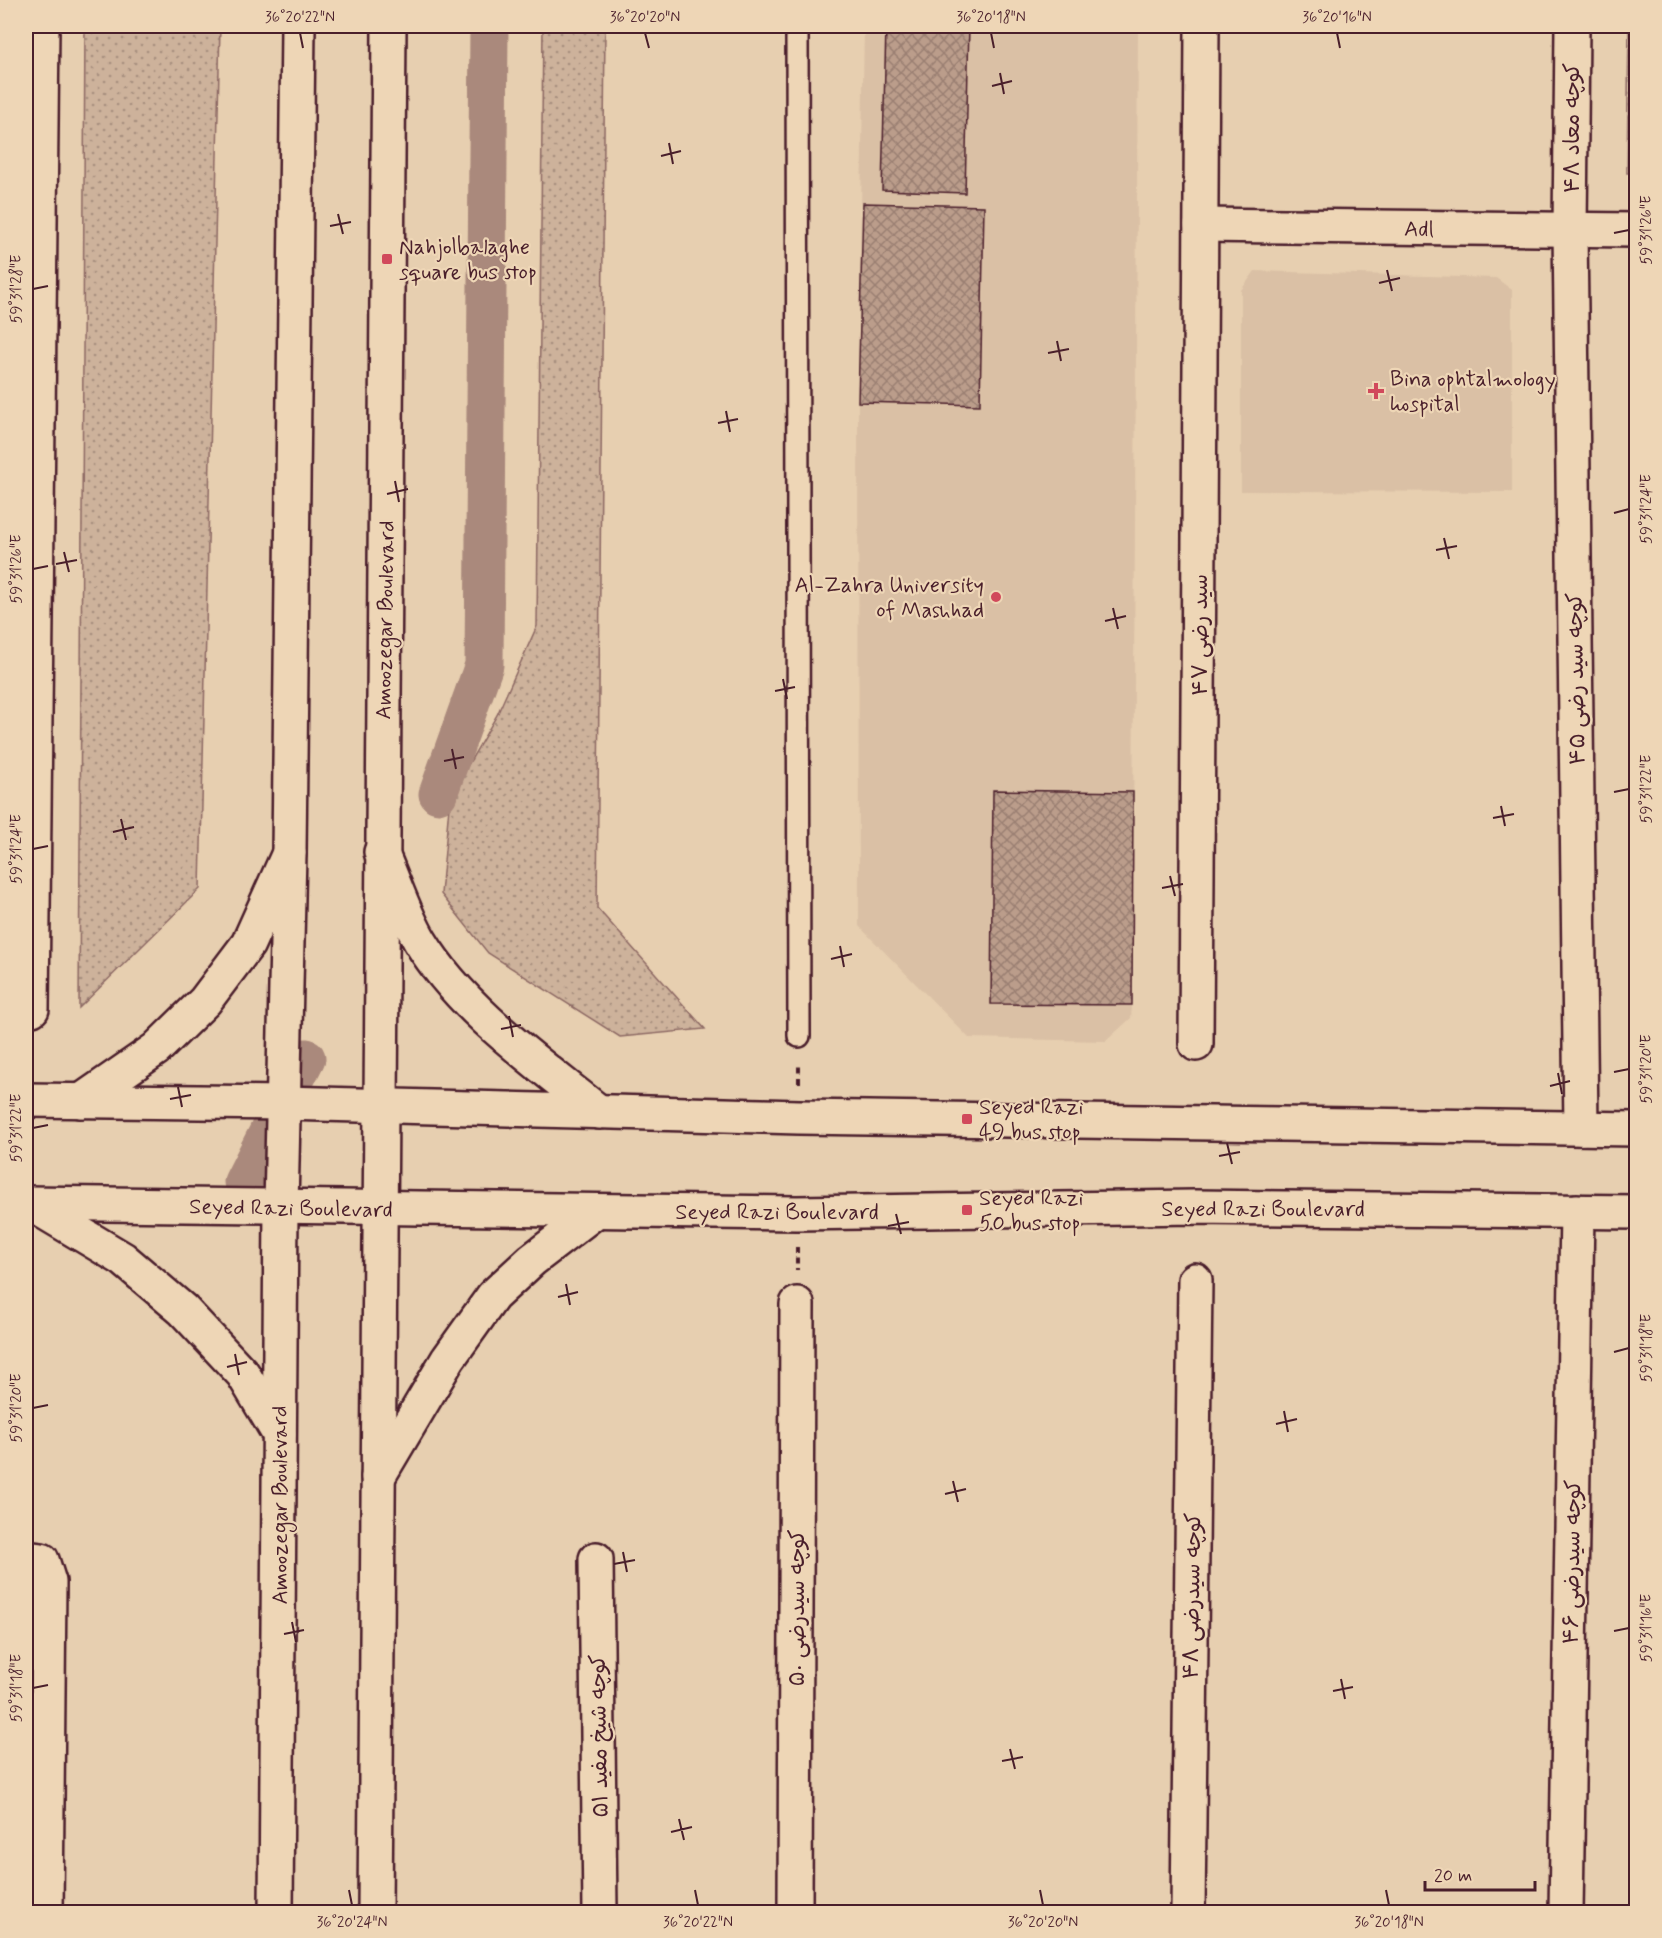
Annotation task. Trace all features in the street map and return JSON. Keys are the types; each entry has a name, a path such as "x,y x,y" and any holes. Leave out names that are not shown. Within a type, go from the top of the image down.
{"main road":[{"path":"32,1009 42,26"},
{"path":"284,1103 298,26"},
{"name":"Amoozegar Boulevard","path":"380,1209 389,26"},
{"name":"سید رضی ۴۷","path":"1196,1044 1202,26"},
{"name":"کوچه معاد ۴۸","path":"1570,230 1572,26"},
{"name":"Adl","path":"1201,225 1636,230"},
{"name":"کوچه سید رضی ۴۵","path":"1570,230 1581,1128"},
{"path":"381,852 420,941 465,998 516,1046 598,1112"},
{"path":"81,1101 156,1049 205,1000 248,944 289,853"},
{"path":"26,1100 284,1103 799,1117 1636,1129"},
{"name":"Amoozegar Boulevard","path":"276,1912 281,1206 284,1103"},
{"path":"27,1203 123,1259 183,1310 243,1374 279,1434"},
{"name":"Seyed Razi Boulevard","path":"27,1203 796,1213 1196,1207 1636,1212"},
{"path":"375,1912 380,1209"},
{"path":"378,1477 448,1359 493,1296 532,1260 596,1211"},
{"name":"کوچه سیدرضی ۴۶","path":"1566,1912 1577,1211"},
{"name":"کوچه سیدرضی ۴۸","path":"1188,1912 1195,1280"},
{"name":"کوچه سیدرضی ۵۰","path":"795,1912 797,1304"},
{"path":"34,1559 50,1582 46,1912"},
{"name":"کوچه شیخ مفید ۵۱","path":"596,1559 600,1912"}],"lane":[{"path":"797,26 799,1036"}],"path":[{"path":"799,1036 799,1117"},
{"path":"796,1213 797,1304"}],"shaded area":[{"path":"85,26 220,26 200,889 79,1008"},
{"path":"543,26 605,26 597,908 705,1029 620,1037 488,953 441,894 450,796 497,715 537,626"},
{"name":"Al-Zahra University of Mashhad","path":"864,26 1138,26 1132,1005 1131,1018 1106,1041 969,1038 859,926 858,402"},
{"path":"1629,26 1636,26 1636,173 1627,173"},
{"name":"Bina ophtalmology hospital","path":"1255,271 1496,278 1512,290 1512,492 1241,491 1241,290"}],"building":[{"path":"886,26 969,26 965,193 882,190"},
{"path":"863,203 984,206 980,405 858,402"},
{"path":"993,790 1133,792 1132,1005 991,1004"}],"waterway":[{"path":"438,794 484,665 489,26"},
{"path":"243,1182 306,1058"}],"place":[{"name":"Nahjolbalaghe square bus stop","path":"387,259"},
{"name":"Bina ophtalmology hospital","path":"1376,391"},
{"name":"Al-Zahra University of Mashhad","path":"996,597"},
{"name":"Seyed Razi 49 bus stop","path":"967,1119"},
{"name":"Seyed Razi 50 bus stop","path":"967,1210"}]}
